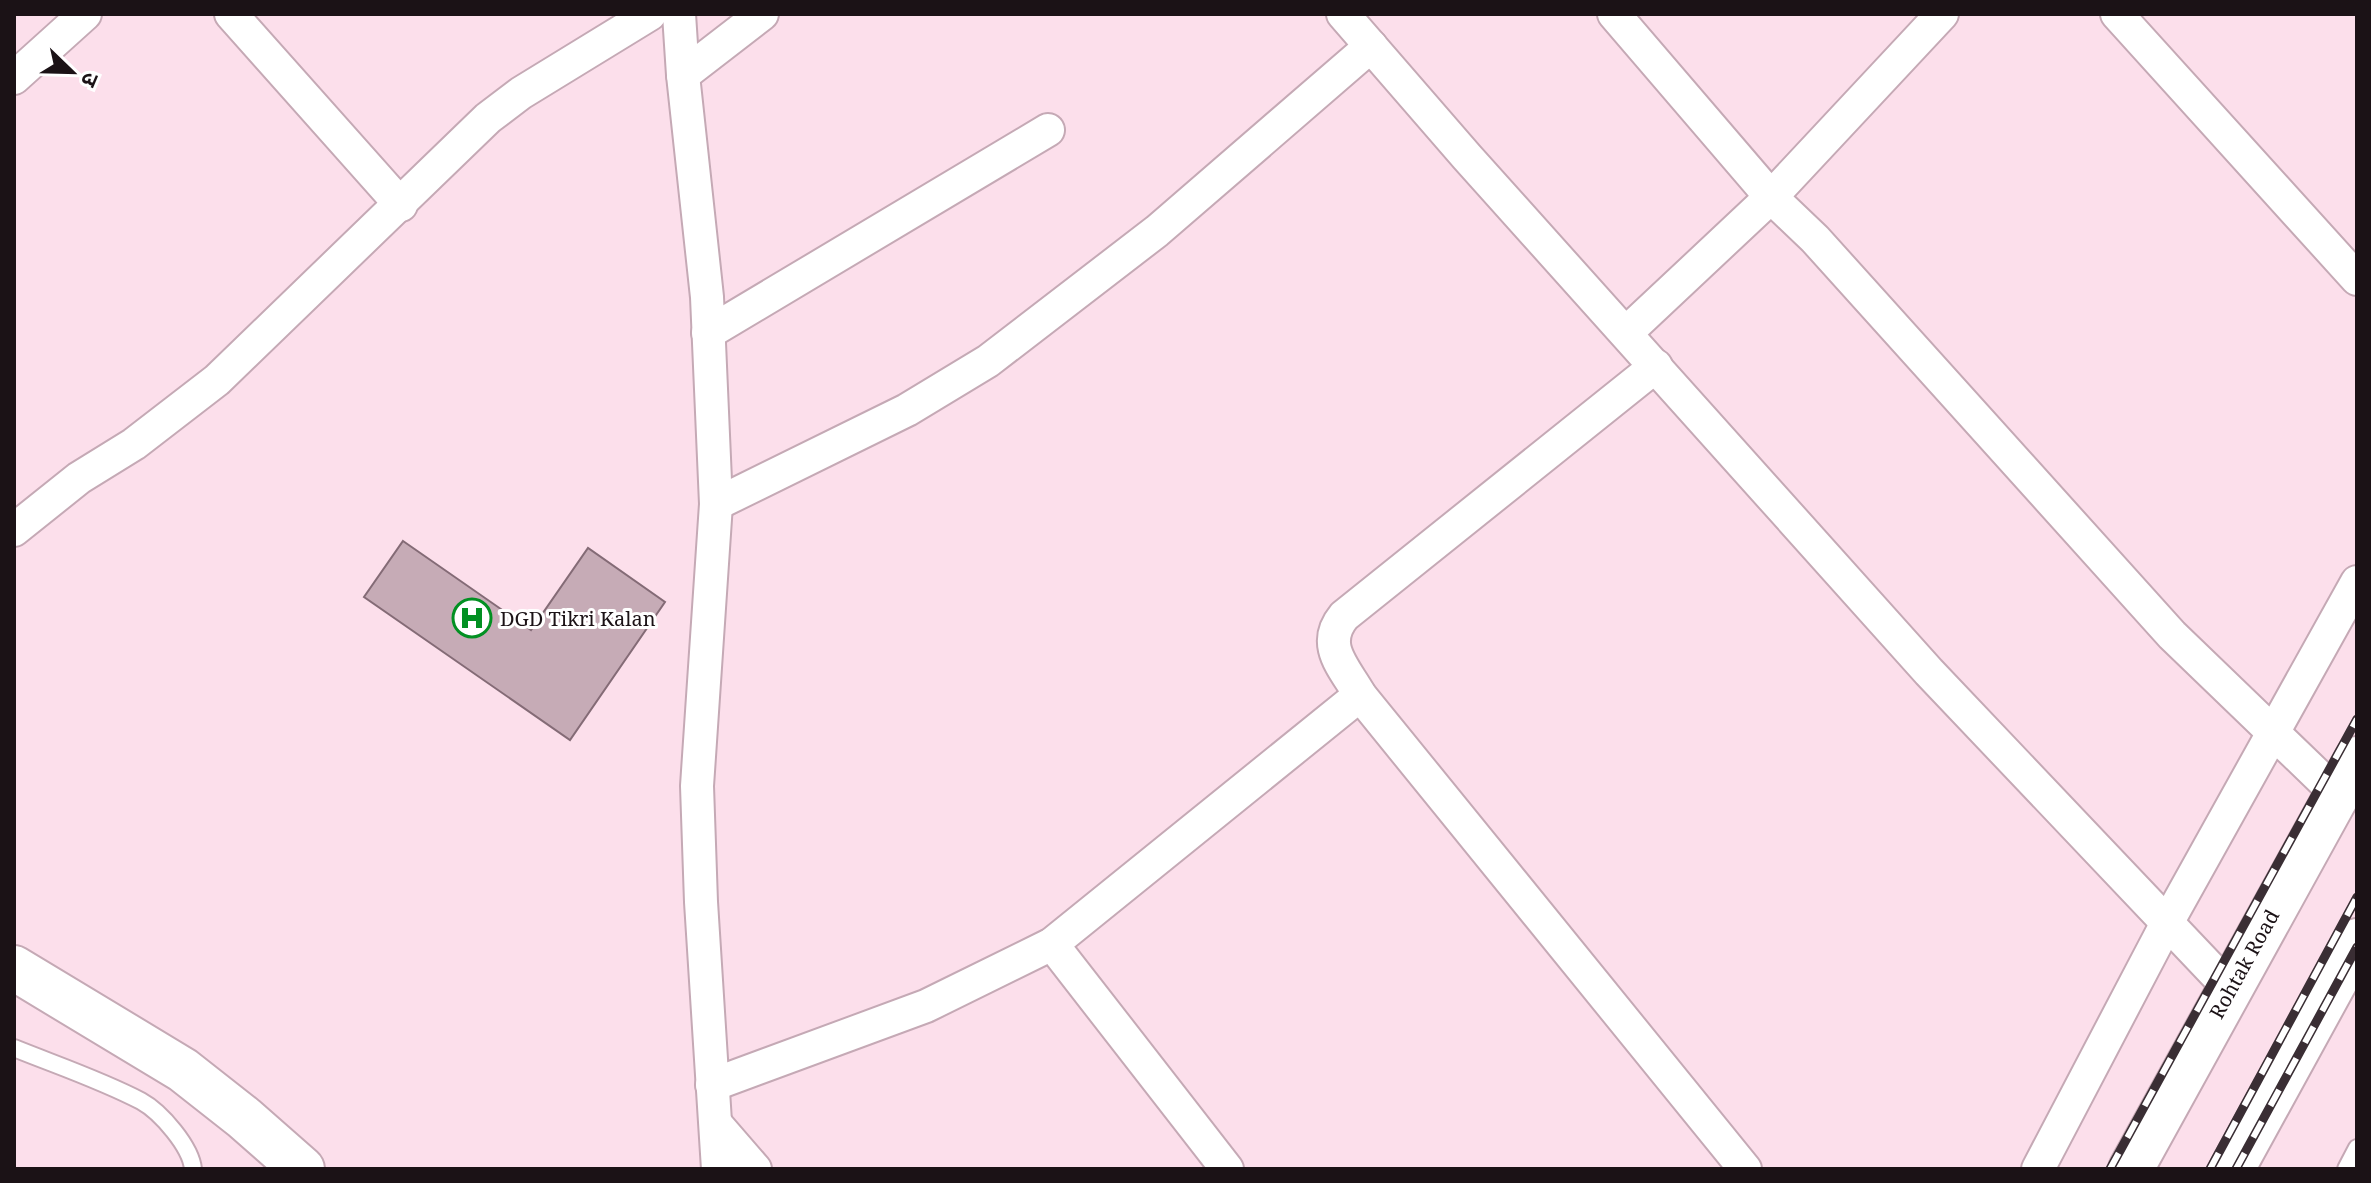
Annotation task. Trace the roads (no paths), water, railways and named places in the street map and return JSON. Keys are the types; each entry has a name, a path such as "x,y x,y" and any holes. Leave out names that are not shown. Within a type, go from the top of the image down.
{"main road":[{"name":"Rohtak Road","path":"2131,1169 2347,776"},
{"path":"2232,1169 2357,941"},
{"path":"14,968 183,1070 302,1169"}],"street":[{"path":"14,78 85,14"},
{"path":"231,14 401,205"},
{"path":"14,530 79,478 134,444 217,380 401,205 448,155 521,93 650,14"},
{"path":"679,14 707,297 716,504 697,786 718,1169"},
{"path":"683,75 762,14"},
{"path":"1343,14 1467,157 1929,672 2230,989"},
{"path":"1614,14 1771,197 1815,239 2172,635 2272,731 2347,776"},
{"path":"1626,333 1771,197 1942,14"},
{"path":"2117,14 2357,279"},
{"path":"716,504 907,410 988,361 1157,231 1371,46"},
{"path":"708,333 1048,130"},
{"path":"1656,366 1344,616 1334,628 1332,644 1360,695 1745,1169"},
{"path":"2038,1169 2167,923 2357,582"},
{"path":"712,1085 926,1006 1052,944 1360,695"},
{"path":"1052,944 1227,1169"},
{"path":"716,1124 755,1169"}],"lane":[{"path":"14,1048 144,1103 176,1133 192,1159 193,1169"},
{"path":"2346,1169 2357,1148"}],"railway":[{"path":"2110,1169 2357,719"},
{"path":"2210,1169 2357,897"},
{"path":"2236,1169 2357,947"}],"place":[{"name":"DGD Tikri Kalan","path":"472,618"}]}
